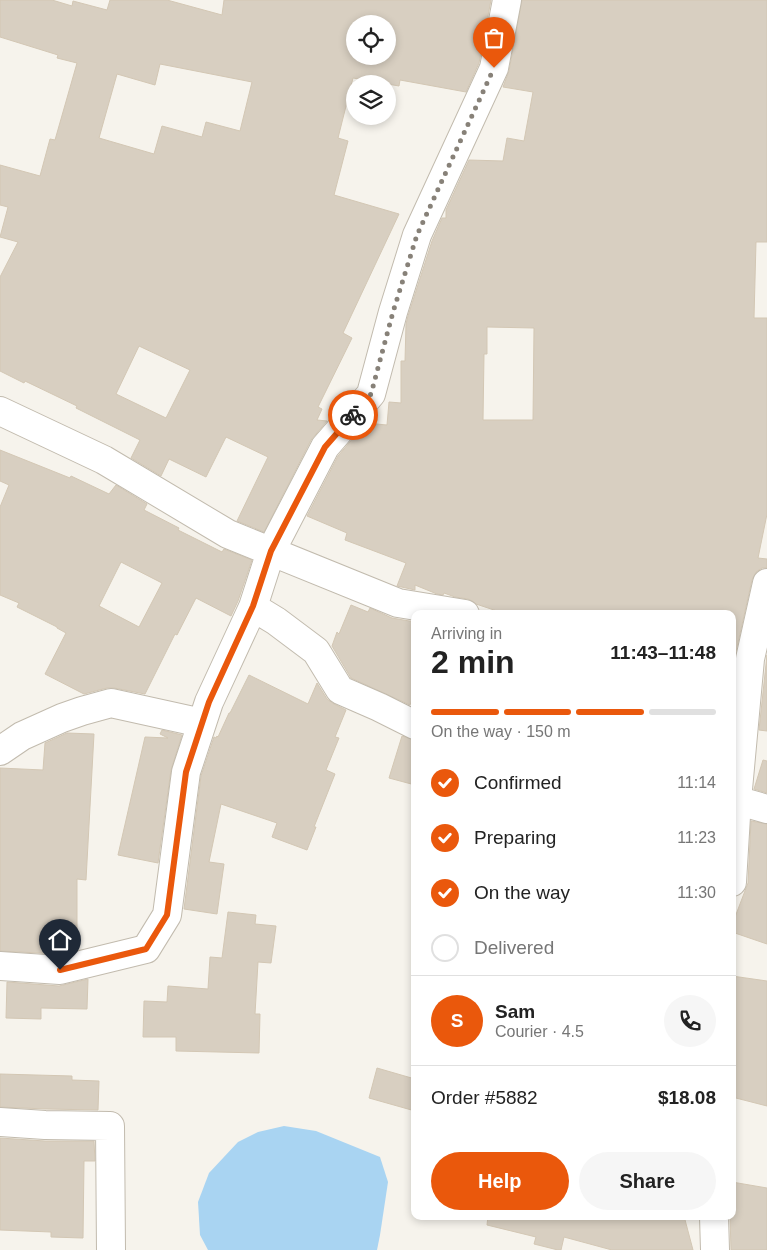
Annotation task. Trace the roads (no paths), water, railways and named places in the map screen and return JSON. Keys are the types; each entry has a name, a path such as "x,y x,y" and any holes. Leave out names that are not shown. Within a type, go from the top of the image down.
{"street":[{"path":"0,966 60,970 146,949 167,915 186,772 209,702 253,606 271,551 325,447 371,394 393,312 417,235 494,68 507,0"},
{"path":"0,412 104,460 228,534 398,603 441,610"},
{"path":"736,796 756,707 741,658 767,583"},
{"path":"253,606 316,652 340,690 411,723"},
{"path":"0,751 22,736 46,725 82,711 111,703 202,723"},
{"path":"736,800 767,809"},
{"path":"0,1122 110,1126 111,1250"},
{"path":"714,1220 715,1250"}],"water":[{"path":"284,1126 316,1131 380,1157 388,1182 377,1250 208,1250 200,1235 198,1202 209,1173 238,1142 258,1132"}]}
